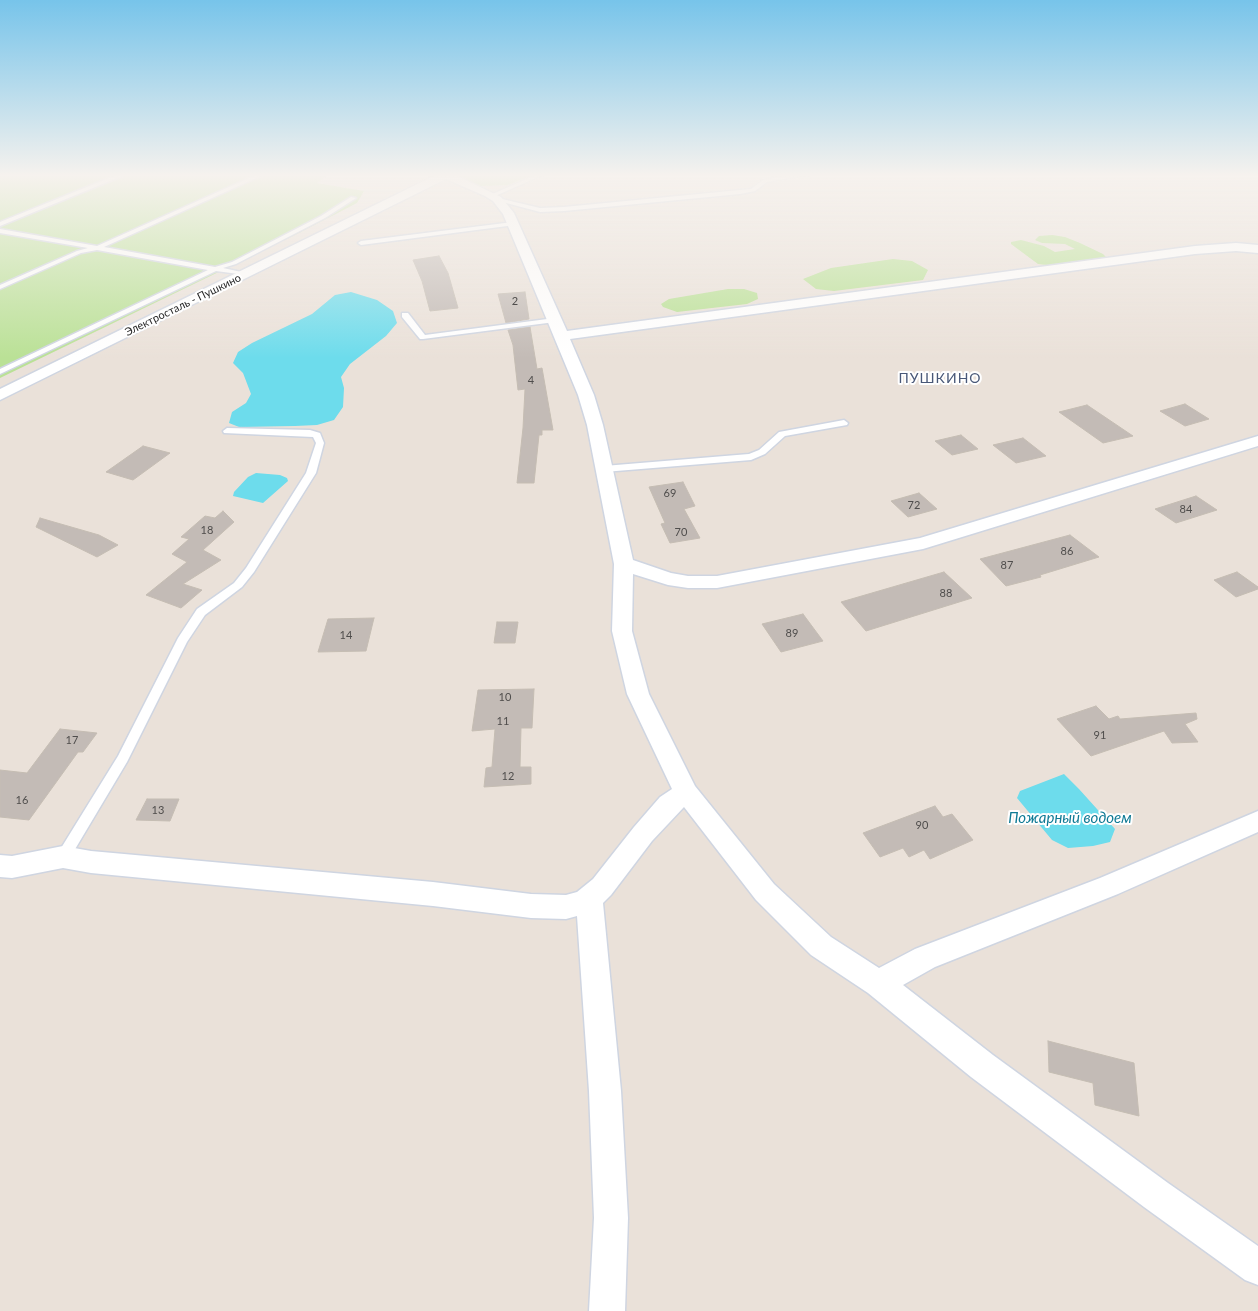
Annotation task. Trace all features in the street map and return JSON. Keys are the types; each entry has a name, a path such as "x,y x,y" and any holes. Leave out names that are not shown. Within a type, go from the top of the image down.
{"street":[{"name":"Электросталь - Пушкино","path":"0,395 323,235"},
{"path":"518,235 559,328 595,425 624,564 622,631 638,694 686,792 765,892 821,946 878,983 982,1066 1156,1195 1258,1267"},
{"path":"559,328 1195,250 1258,249"},
{"path":"624,564 668,579 688,582 717,582 820,564 923,543 1258,441"},
{"path":"0,866 12,867 63,857 91,862 433,894 531,906 566,907 589,899 602,887 638,840 669,804 686,792"},
{"path":"878,983 925,958 1109,886 1258,821"},
{"path":"589,899 604,1091 610,1208 606,1311"}],"lane":[{"path":"24,235 244,274"},
{"path":"0,287 79,252 98,248 127,235"},
{"path":"0,372 215,269 234,263 288,235"},
{"path":"361,243 424,235"},
{"path":"406,315 423,337 559,328"},
{"path":"604,469 751,457 762,452 782,434 844,423"},
{"path":"63,857 123,759 182,641 201,612 238,585 250,570 310,473 320,443 317,435 310,433 227,431"}],"green space":[{"path":"0,235 295,235 0,378"},
{"path":"1039,236 1065,237 1103,254 1108,259 1055,266 1038,264 1011,244 1011,242 1021,240 1044,246 1055,252 1075,249 1065,244 1042,243 1035,240"},
{"path":"893,259 912,261 928,270 923,280 834,291 816,289 803,279 831,268"},
{"path":"728,289 744,289 757,293 758,299 747,304 677,312 663,307 661,304 669,299"}],"water":[{"path":"351,292 377,300 393,311 397,323 386,336 350,364 341,377 344,388 343,407 334,420 317,425 295,426 239,427 229,423 232,412 246,403 251,394 243,373 233,363 238,352 252,343 312,314 335,295"},
{"path":"256,473 280,475 287,478 288,481 263,503 233,496 234,492 248,477"},
{"name":"Пожарный водоем","path":"1064,774 1115,829 1110,842 1093,846 1068,848 1052,840 1017,798 1020,791"}],"building":[{"path":"439,256 448,273 458,308 430,311 422,281 413,260"},
{"path":"525,292 529,319 506,323 498,294"},
{"path":"530,327 537,369 542,368 553,430 542,430 542,435 539,435 534,483 517,483 525,389 518,390 513,345 508,330"},
{"path":"1185,404 1209,419 1185,426 1160,411"},
{"path":"1087,405 1133,436 1103,443 1059,412"},
{"path":"961,435 978,449 952,455 935,441"},
{"path":"1023,438 1046,456 1016,463 993,445"},
{"path":"143,446 170,453 133,480 106,472"},
{"path":"683,482 695,506 684,509 700,538 670,543 661,524 665,523 649,487"},
{"path":"919,493 937,509 908,517 891,501"},
{"path":"1196,496 1217,510 1176,523 1155,509"},
{"path":"223,511 234,522 203,550 221,560 183,584 202,590 181,608 146,595 187,562 172,554 189,539 181,537 205,516 215,518"},
{"path":"40,518 99,535 118,545 97,557 36,527"},
{"path":"1070,535 1099,557 1040,575 1041,577 1006,586 980,559"},
{"path":"944,572 972,598 866,631 841,602"},
{"path":"1237,572 1258,587 1258,589 1236,597 1214,580"},
{"path":"803,614 823,641 781,652 762,624"},
{"path":"374,618 366,651 318,652 328,619"},
{"path":"497,622 518,622 515,643 494,643"},
{"path":"534,689 532,728 521,728 520,767 531,767 531,784 484,787 486,768 492,767 495,729 472,731 478,690"},
{"path":"1096,706 1109,719 1118,716 1120,719 1196,713 1197,719 1185,724 1198,742 1172,743 1164,731 1091,756 1057,719"},
{"path":"60,729 97,733 83,752 78,752 29,820 0,817 0,770 27,773"},
{"path":"147,799 179,799 170,821 136,820"},
{"path":"935,806 943,817 952,814 973,840 930,859 924,850 909,857 903,848 880,857 863,833"},
{"path":"1048,1041 1134,1063 1139,1116 1095,1105 1093,1083 1049,1072"}],"district":[{"name":"ПУШКИНО","path":"940,378"}]}
